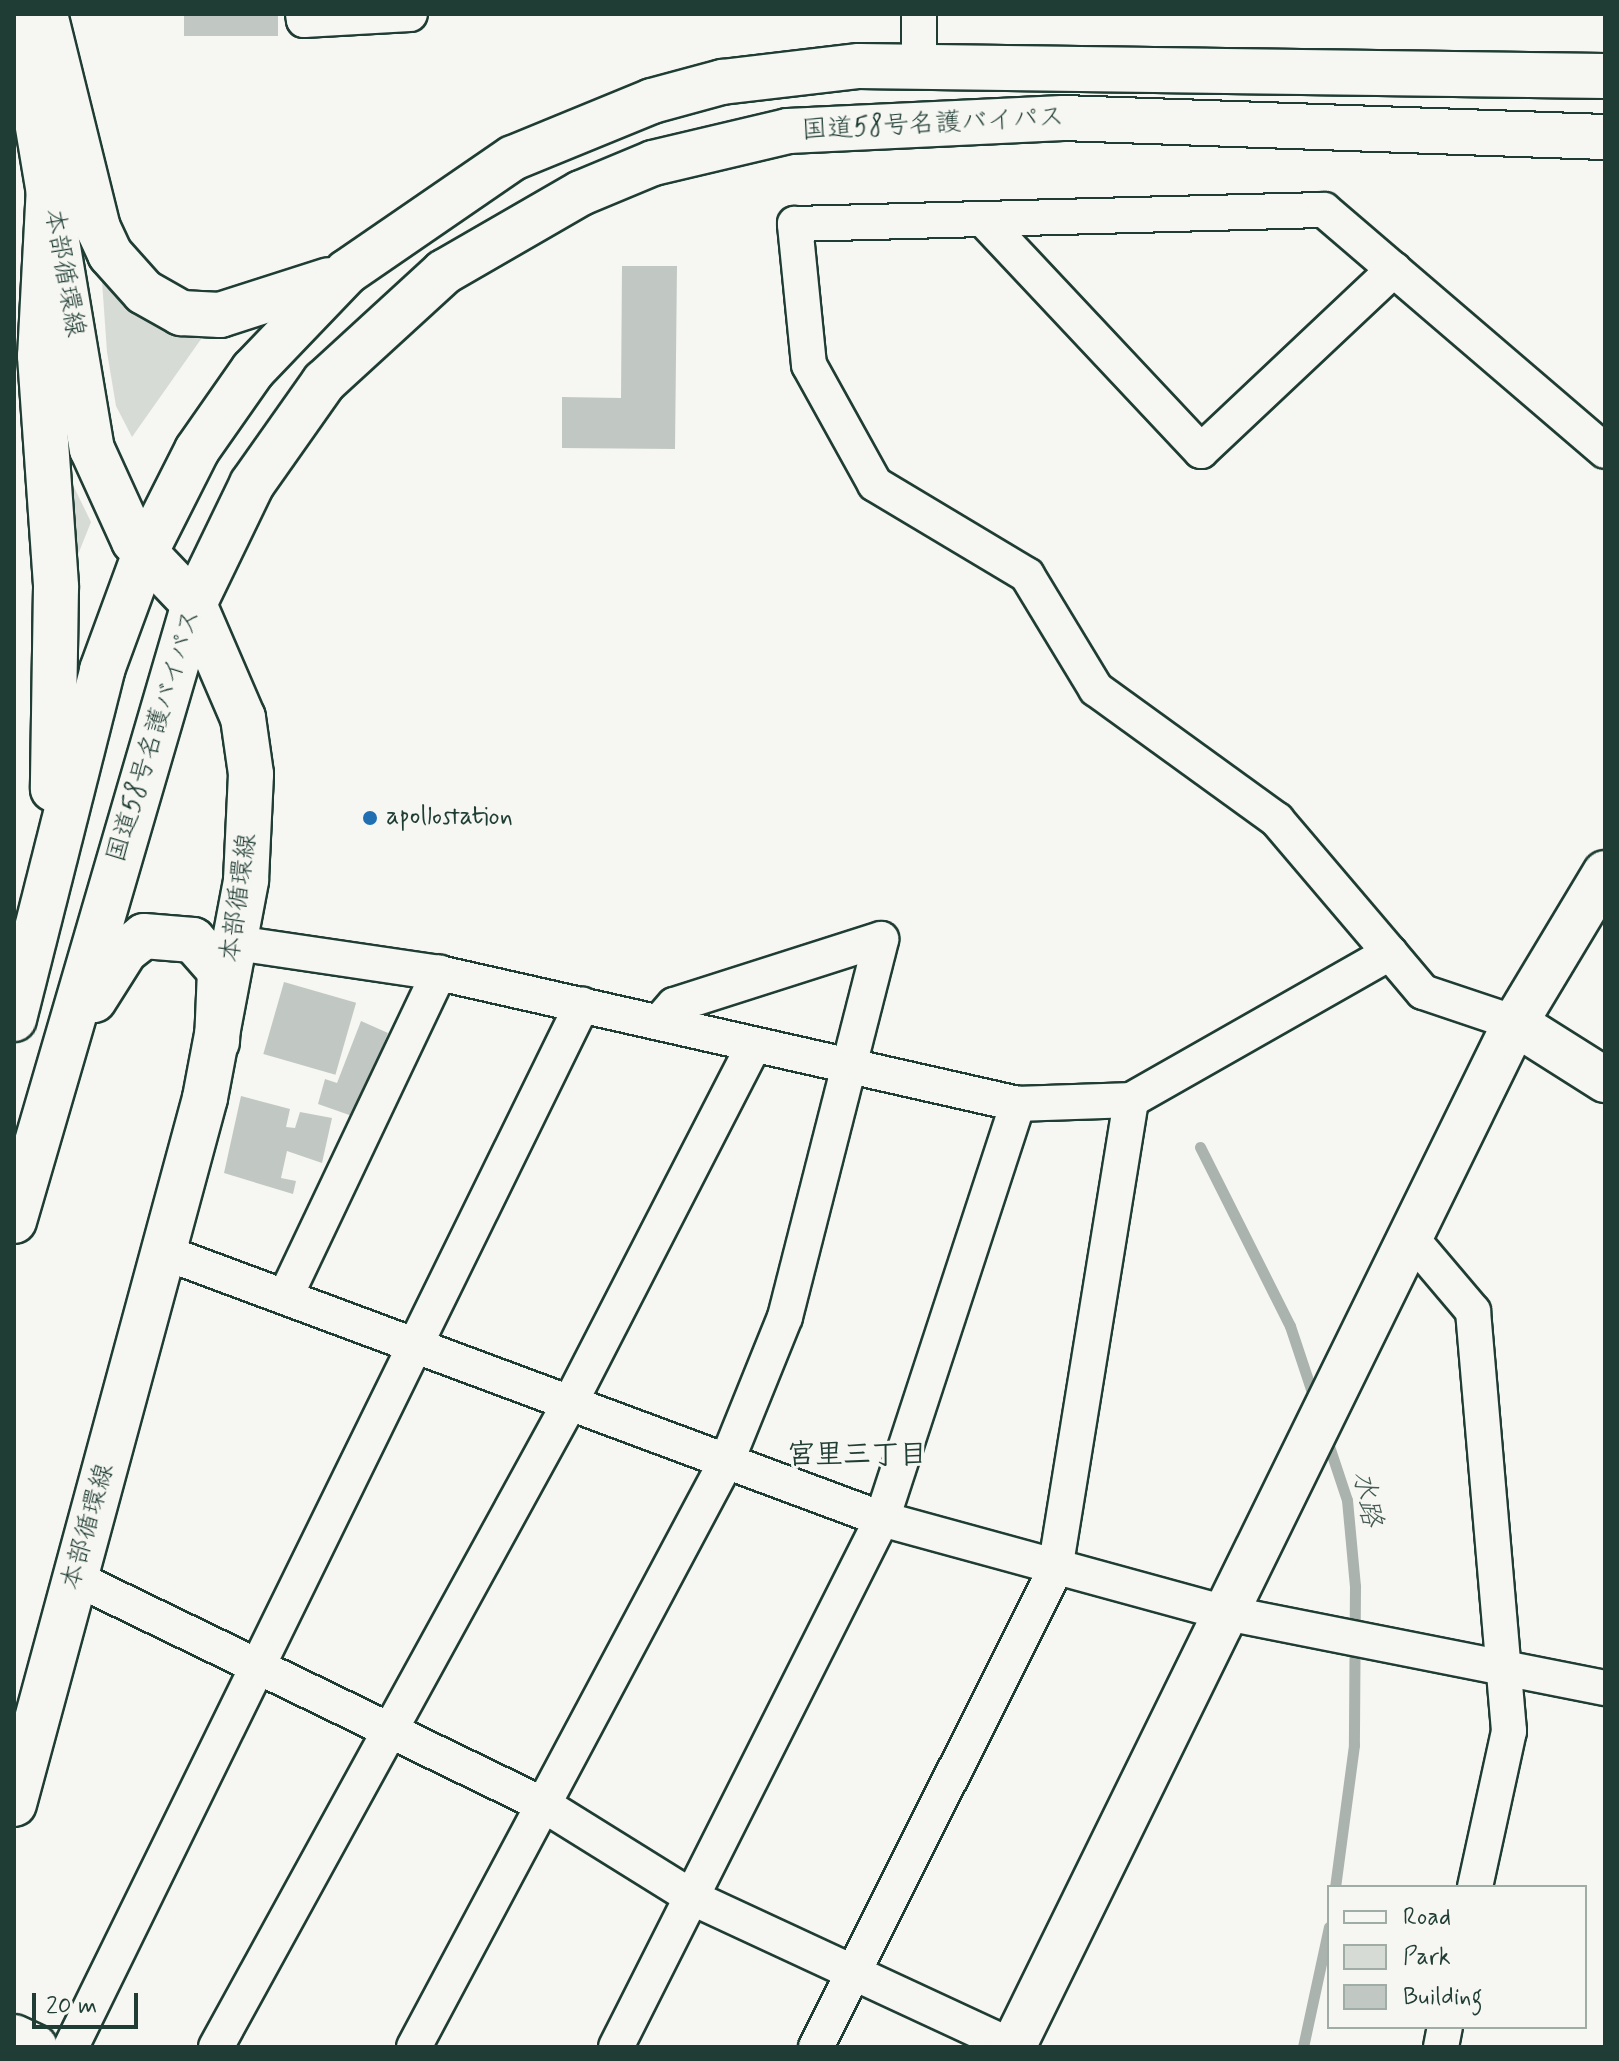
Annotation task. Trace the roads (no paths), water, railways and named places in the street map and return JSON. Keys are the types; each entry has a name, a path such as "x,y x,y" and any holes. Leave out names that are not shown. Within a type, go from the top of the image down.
{"main road":[{"name":"本部循環線","path":"14,1804 166,1253 217,1042 236,943 251,774 229,673 194,604 145,553 112,502 92,449 19,14"},
{"path":"45,14 98,228 110,254 144,292 181,313 220,315 347,272"},
{"name":"国道58号名護バイパス","path":"14,1019 102,670 145,553 197,450 253,370 347,272 513,158 652,101 798,71 919,62 1605,76"},
{"name":"国道58号名護バイパス","path":"14,1221 68,1050 125,825 194,604 252,484 361,343 444,272 515,228 653,163 788,131 962,118 1605,137"},
{"path":"49,186 40,356 56,587 54,852"},
{"path":"1013,2047 1221,1612 1411,1238 1515,1023 1605,873"},
{"path":"68,1050 125,951 144,936 161,935 193,940 213,956 220,971 217,1042"},
{"path":"1515,1023 1605,1080"},
{"path":"14,2037 35,2047"}],"street":[{"path":"303,14 304,20 410,14"},
{"path":"919,14 919,62"},
{"path":"1515,1023 1423,992 1277,820 1096,689 1027,575 875,484 809,365 795,224 1324,210 1605,451"},
{"path":"984,220 1201,451 1394,269"},
{"path":"414,2047 728,1458 785,1317 881,939 674,1005 659,1022"},
{"path":"236,943 439,973 1018,1104 1131,1100 1390,953"},
{"path":"286,1295 439,973"},
{"path":"71,2047 418,1345 582,1005"},
{"path":"216,2047 572,1399 754,1045"},
{"path":"816,2047 1055,1570 1131,1100"},
{"path":"616,2047 695,1899 882,1519 1018,1104"},
{"path":"1411,1238 1473,1311 1509,1731 1475,1885"},
{"path":"166,1253 572,1399 882,1519 1055,1570 1221,1612 1502,1664 1605,1688"},
{"path":"75,1578 544,1805 695,1899 852,1976 1013,2047"}],"waterway":[{"name":"水路","path":"1200,1147 1290,1326 1315,1401"},
{"name":"水路","path":"1326,1437 1347,1500 1355,1586 1354,1745 1335,1885"},
{"name":"水路","path":"1303,2047 1327,1936"}],"place":[{"name":"apollostation","path":"370,818"}],"district":[{"name":"宮里三丁目","path":"857,1456"}]}
